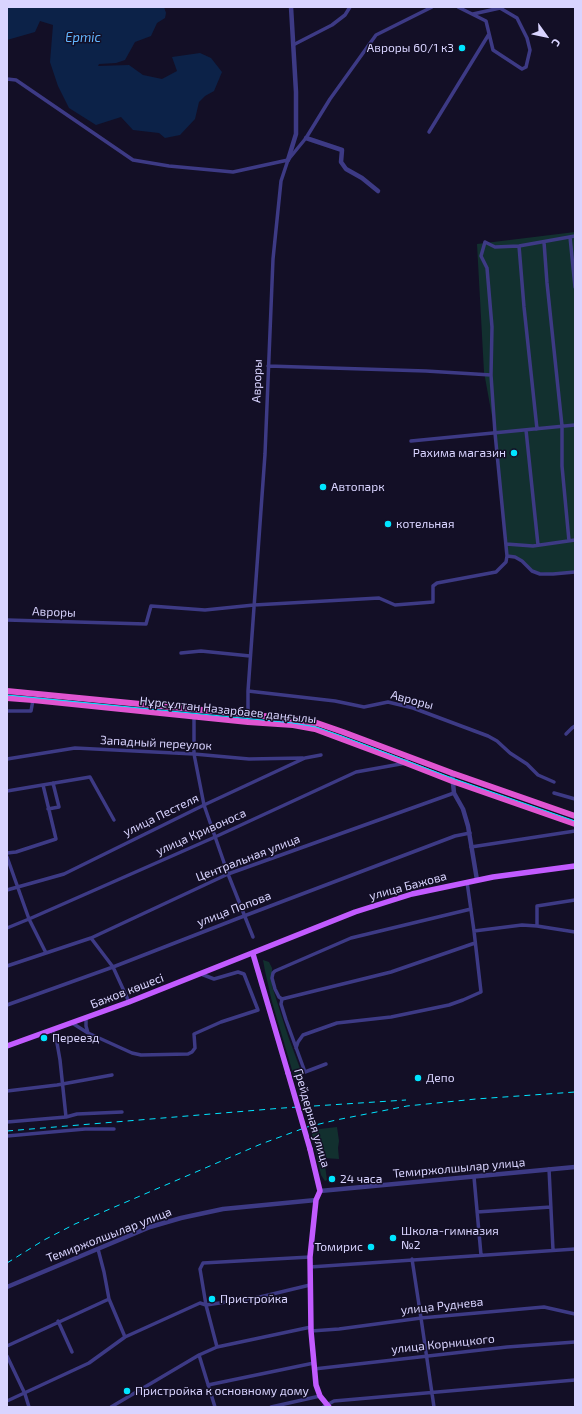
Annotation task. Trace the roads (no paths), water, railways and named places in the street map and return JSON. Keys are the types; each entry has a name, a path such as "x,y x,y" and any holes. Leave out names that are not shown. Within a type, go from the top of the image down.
{"highway":[{"name":"Нұрсұлтан Назарбаев даңғылы","path":"7,691 295,719 317,724 343,732 407,760 452,782 575,824"},
{"name":"Нұрсұлтан Назарбаев даңғылы","path":"7,698 194,717 293,725 315,729 407,760 452,773 575,816"}],"main road":[{"name":"улица Бажова","path":"253,954 355,912 412,894 498,876 575,866"},
{"name":"Бажов көшесі","path":"7,1046 129,1002 253,954"},
{"name":"Грейдерная улица","path":"253,954 310,1149 320,1191"},
{"path":"320,1191 316,1200 310,1257 311,1329 316,1385 326,1406"}],"street":[{"path":"288,160 296,134 296,92 291,7"},
{"path":"293,45 332,25 345,15 350,7"},
{"path":"7,79 16,80 133,160 169,166 233,172 288,160 306,138 330,99 376,36 432,7"},
{"path":"458,7 486,21 494,50 522,69 526,67 530,50 527,38 517,18 500,8 473,14"},
{"path":"429,132 489,34"},
{"path":"306,138 342,150 341,162 346,169 362,178 378,191"},
{"name":"Авроры","path":"248,722 250,656 265,454 273,259 281,181 288,160"},
{"path":"254,605 379,598 395,605 433,602 433,586 436,583 496,572 506,562 507,556 495,433 491,375 492,327 487,268 481,256 485,242 495,246 520,246 573,236 575,287"},
{"path":"544,242 546,283 562,426 562,466 569,541"},
{"path":"520,246 524,307 536,429"},
{"path":"268,366 426,371 491,375"},
{"path":"411,441 575,425"},
{"path":"526,430 538,545"},
{"path":"506,544 538,545 575,540"},
{"path":"507,556 515,557 522,561 532,571 540,574 575,572"},
{"name":"Авроры","path":"7,620 146,624 151,606 205,610 254,605"},
{"path":"182,653 200,651 250,656"},
{"name":"Авроры","path":"248,691 335,701 364,707 388,702 413,708 488,736 527,764 538,775 554,782"},
{"path":"7,711 32,711 33,700"},
{"path":"194,717 194,754 204,805 214,837 253,937"},
{"path":"566,734 575,726"},
{"name":"Западный переулок","path":"7,759 75,748 194,754 249,759 305,758"},
{"name":"улица Пестеля","path":"7,890 64,874 204,805 305,758 321,755"},
{"name":"улица Кривоноса","path":"7,928 214,837 356,772 407,760"},
{"path":"452,773 454,793 463,809 470,833 477,880"},
{"path":"7,791 90,777 114,820"},
{"path":"48,809 59,807 53,783"},
{"path":"7,852 16,852 56,840 43,785"},
{"name":"Центральная улица","path":"7,966 91,938 228,874 454,793"},
{"path":"554,793 575,799"},
{"path":"471,847 575,831"},
{"name":"улица Попова","path":"7,1005 113,967 455,836 470,833"},
{"path":"7,857 29,919 46,953"},
{"path":"296,1048 300,1038 306,1033 336,1023 391,1017 449,1005 481,992 468,882"},
{"path":"537,926 537,906 575,900"},
{"path":"282,999 279,997 275,989 272,978 275,971 351,938 471,909"},
{"path":"474,931 522,925 575,932"},
{"path":"91,938 113,967 129,1002"},
{"path":"282,999 391,972 475,943"},
{"path":"72,1023 88,1033 136,1054 188,1054 195,1048 194,1034 221,1022 258,1010 244,974 238,972 214,979 201,974"},
{"path":"282,999 281,1004 305,1072 326,1064"},
{"path":"86,1018 88,1033"},
{"path":"81,1028 86,1026"},
{"path":"52,1030 58,1052 66,1117"},
{"path":"7,1091 112,1076"},
{"path":"7,1122 66,1117 77,1114 122,1112"},
{"path":"7,1136 114,1129"},
{"name":"Темиржолшылар улица","path":"320,1191 575,1167"},
{"path":"549,1169 553,1250"},
{"path":"474,1177 481,1255"},
{"name":"Темиржолшылар улица","path":"7,1287 150,1227 180,1218 223,1210 316,1200"},
{"path":"477,1212 551,1207"},
{"path":"98,1249 109,1299 125,1337"},
{"path":"310,1267 575,1249"},
{"path":"217,1347 206,1305 200,1269 203,1263 310,1257"},
{"path":"412,1259 434,1407"},
{"path":"7,1401 25,1394 89,1362 125,1337 200,1303 206,1305 260,1296 310,1285"},
{"path":"7,1346 58,1321 109,1299"},
{"name":"улица Руднева","path":"111,1407 199,1354 217,1347 311,1329 339,1329 421,1318 544,1307 575,1314"},
{"path":"58,1321 72,1352"},
{"name":"улица Корницкого","path":"208,1385 314,1366 575,1342"},
{"path":"199,1354 214,1407"},
{"path":"7,1356 25,1394 29,1407"},
{"path":"326,1406 334,1401 575,1380"},
{"path":"272,1407 320,1396"}],"water":[{"name":"Ертіс","path":"7,7 164,7 166,13 165,18 157,23 151,36 135,42 125,60 116,63 99,64 98,66 129,65 143,75 162,79 177,71 172,57 200,53 211,58 222,72 214,91 205,96 199,102 195,119 180,135 165,138 159,133 133,130 121,117 96,125 69,108 58,86 50,62 53,25 40,21 35,32 7,40"}],"tram line":[{"path":"7,695 293,723 316,727 452,778 575,821"}],"railway":[{"path":"7,1263 44,1240 75,1224 261,1144 307,1127 407,1106 476,1099 575,1092"},
{"path":"7,1131 283,1108 406,1100"}],"place":[{"name":"Авроры 60/1 к3","path":"462,48"},
{"name":"Рахима магазин","path":"514,453"},
{"name":"Автопарк","path":"323,487"},
{"name":"котельная","path":"388,524"},
{"name":"Переезд","path":"44,1038"},
{"name":"Депо","path":"418,1078"},
{"name":"24 часа","path":"332,1179"},
{"name":"Школа-гимназия №2","path":"393,1238"},
{"name":"Томирис","path":"371,1247"},
{"name":"Пристройка","path":"212,1299"},
{"name":"Пристройка к основному дому","path":"127,1391"}]}
